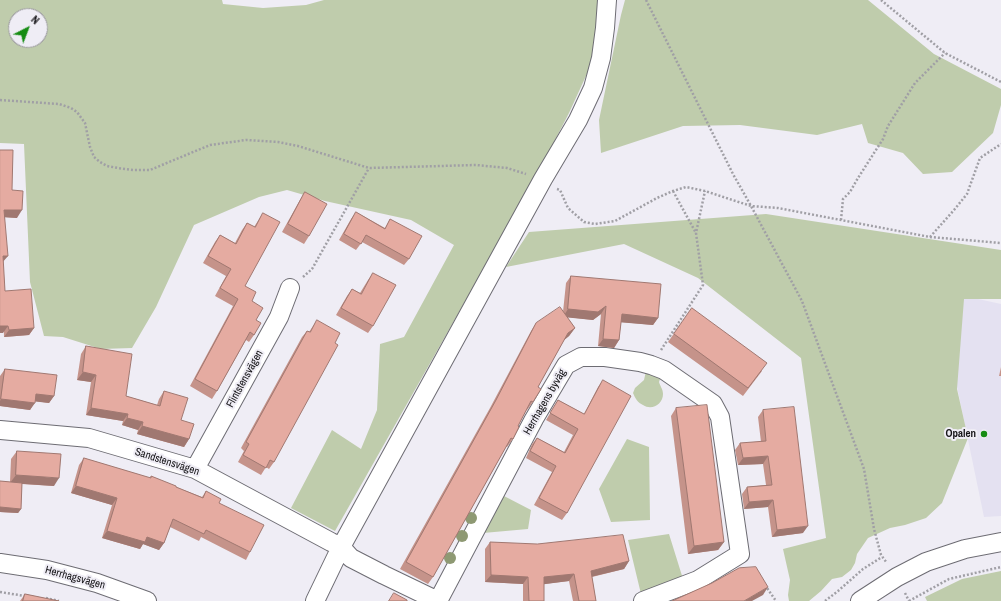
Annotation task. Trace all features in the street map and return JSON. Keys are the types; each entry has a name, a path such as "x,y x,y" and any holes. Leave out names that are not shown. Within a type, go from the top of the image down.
{"street":[{"path":"315,601 341,547 543,179 578,120 593,88 601,58 607,0"},
{"name":"Flintstensvägen","path":"195,469 279,317 290,288"},
{"name":"Herrhagens byväg","path":"341,547 352,558 438,601 534,419 566,365 581,357 606,356 640,362 664,370 713,404 720,417 740,554 698,580 643,601"},
{"name":"Sandstensvägen","path":"0,430 89,438 195,469 341,547"},
{"path":"860,601 897,577 926,562 965,549 1001,542"},
{"name":"Herrhagsvägen","path":"0,563 47,570 97,583 147,601"}],"path":[{"path":"646,0 732,174 802,301 864,469 874,529 882,557 897,577"},
{"path":"882,0 945,53 1001,82"},
{"path":"841,220 843,199 850,192 883,139 888,126 914,83 945,53"},
{"path":"0,100 59,104 71,108 77,112 85,123 90,147 94,156 100,162 108,166 118,168 150,170 210,145 246,140 278,142 298,146 369,168 476,165 507,168 543,179 560,190 568,208 584,222 595,224 615,222 657,198 686,187 705,190 751,206 778,208 930,237 1001,243"},
{"path":"930,237 967,194 980,158 1001,144"},
{"path":"290,288 312,269 369,168"},
{"path":"651,365 703,285 696,233 705,190"},
{"path":"673,191 696,233"},
{"path":"825,601 863,569 882,557"},
{"path":"908,601 949,579 1001,566"},
{"path":"765,584 776,601"},
{"path":"0,592 30,596"},
{"path":"44,598 58,601"}],"shaded area":[{"name":"Opalen","path":"937,290 1001,304 1001,367 999,376 1001,376 1001,516 984,517"}],"green space":[{"path":"0,0 222,0 223,4 263,8 306,5 324,0 599,0 591,65 569,113 540,169 335,531 291,508 332,430 361,449 377,410 380,344 404,337 454,245 411,220 325,201 287,190 259,197 194,225 156,307 132,348 101,349 63,337 44,336 30,282 24,144 0,143"},
{"path":"625,0 868,0 934,54 1001,89 1001,105 993,133 952,172 923,174 903,153 868,143 862,124 817,135 740,125 683,126 601,153 599,120"},
{"path":"766,214 1001,250 1001,299 964,299 957,389 968,438 942,503 926,518 890,528 868,538 857,554 855,563 851,570 842,577 832,579 809,601 789,601 788,595 790,580 783,549 826,538 801,358 698,278 624,244 506,267 529,232"},
{"path":"646,371 661,376 659,382 663,391 663,398 656,406 653,407 646,407 641,404 633,393 635,388 644,380"},
{"path":"627,439 649,447 650,520 611,522 599,489"},
{"path":"504,496 531,510 528,529 483,533"},
{"path":"669,534 683,579 641,594 628,540"},
{"path":"1001,571 1001,601 927,601 925,597 962,579"}],"building":[{"path":"0,150 13,150 12,190 23,191 22,210 4,210 8,256 3,256 5,291 31,289 34,328 9,330 8,326 0,326"},
{"path":"305,192 327,204 309,236 288,224"},
{"path":"356,212 385,229 390,219 422,236 409,259 366,235 361,244 344,234"},
{"path":"263,213 280,222 245,286 256,292 252,301 263,308 256,320 261,323 254,335 250,332 217,391 195,379 238,299 220,288 231,269 208,256 220,235 236,244 247,223 255,227"},
{"path":"373,273 396,285 373,326 341,308 352,289 361,294"},
{"path":"571,276 661,284 658,318 622,314 619,340 603,339 606,306 598,312 568,309"},
{"path":"560,307 575,328 568,333 538,387 541,389 533,402 531,401 513,439 511,438 433,577 406,562 496,400 536,323"},
{"path":"692,308 767,363 748,388 674,334"},
{"path":"317,320 340,333 335,343 338,345 274,462 270,460 266,468 243,455 249,444 246,442 307,331 310,332"},
{"path":"86,346 132,354 126,396 160,406 164,391 188,398 181,420 194,424 189,439 142,426 143,422 127,418 128,414 91,408 96,375 83,372"},
{"path":"5,369 57,375 54,396 36,394 35,403 1,399"},
{"path":"603,380 631,396 567,513 539,498 556,466 530,451 537,438 565,453 578,429 550,413 558,400 584,414"},
{"path":"707,405 724,542 694,546 676,408"},
{"path":"794,407 808,526 777,530 773,500 749,502 747,487 772,485 768,456 743,458 740,443 766,441 763,410"},
{"path":"17,451 61,454 59,478 16,475"},
{"path":"84,458 151,478 151,476 203,498 206,491 221,499 219,503 264,525 250,552 206,530 204,534 173,519 164,543 147,537 145,542 107,531 117,498 76,486"},
{"path":"0,481 22,483 21,509 0,507"},
{"path":"623,535 629,561 591,571 596,601 579,601 574,574 544,577 544,601 529,601 528,577 491,575 490,542 537,544"},
{"path":"756,567 768,587 744,601 672,601 712,583 739,568"},
{"path":"394,593 407,600 407,601 389,601"},
{"path":"25,594 59,601 23,601"}],"place":[{"name":"Opalen","path":"984,434"}]}
